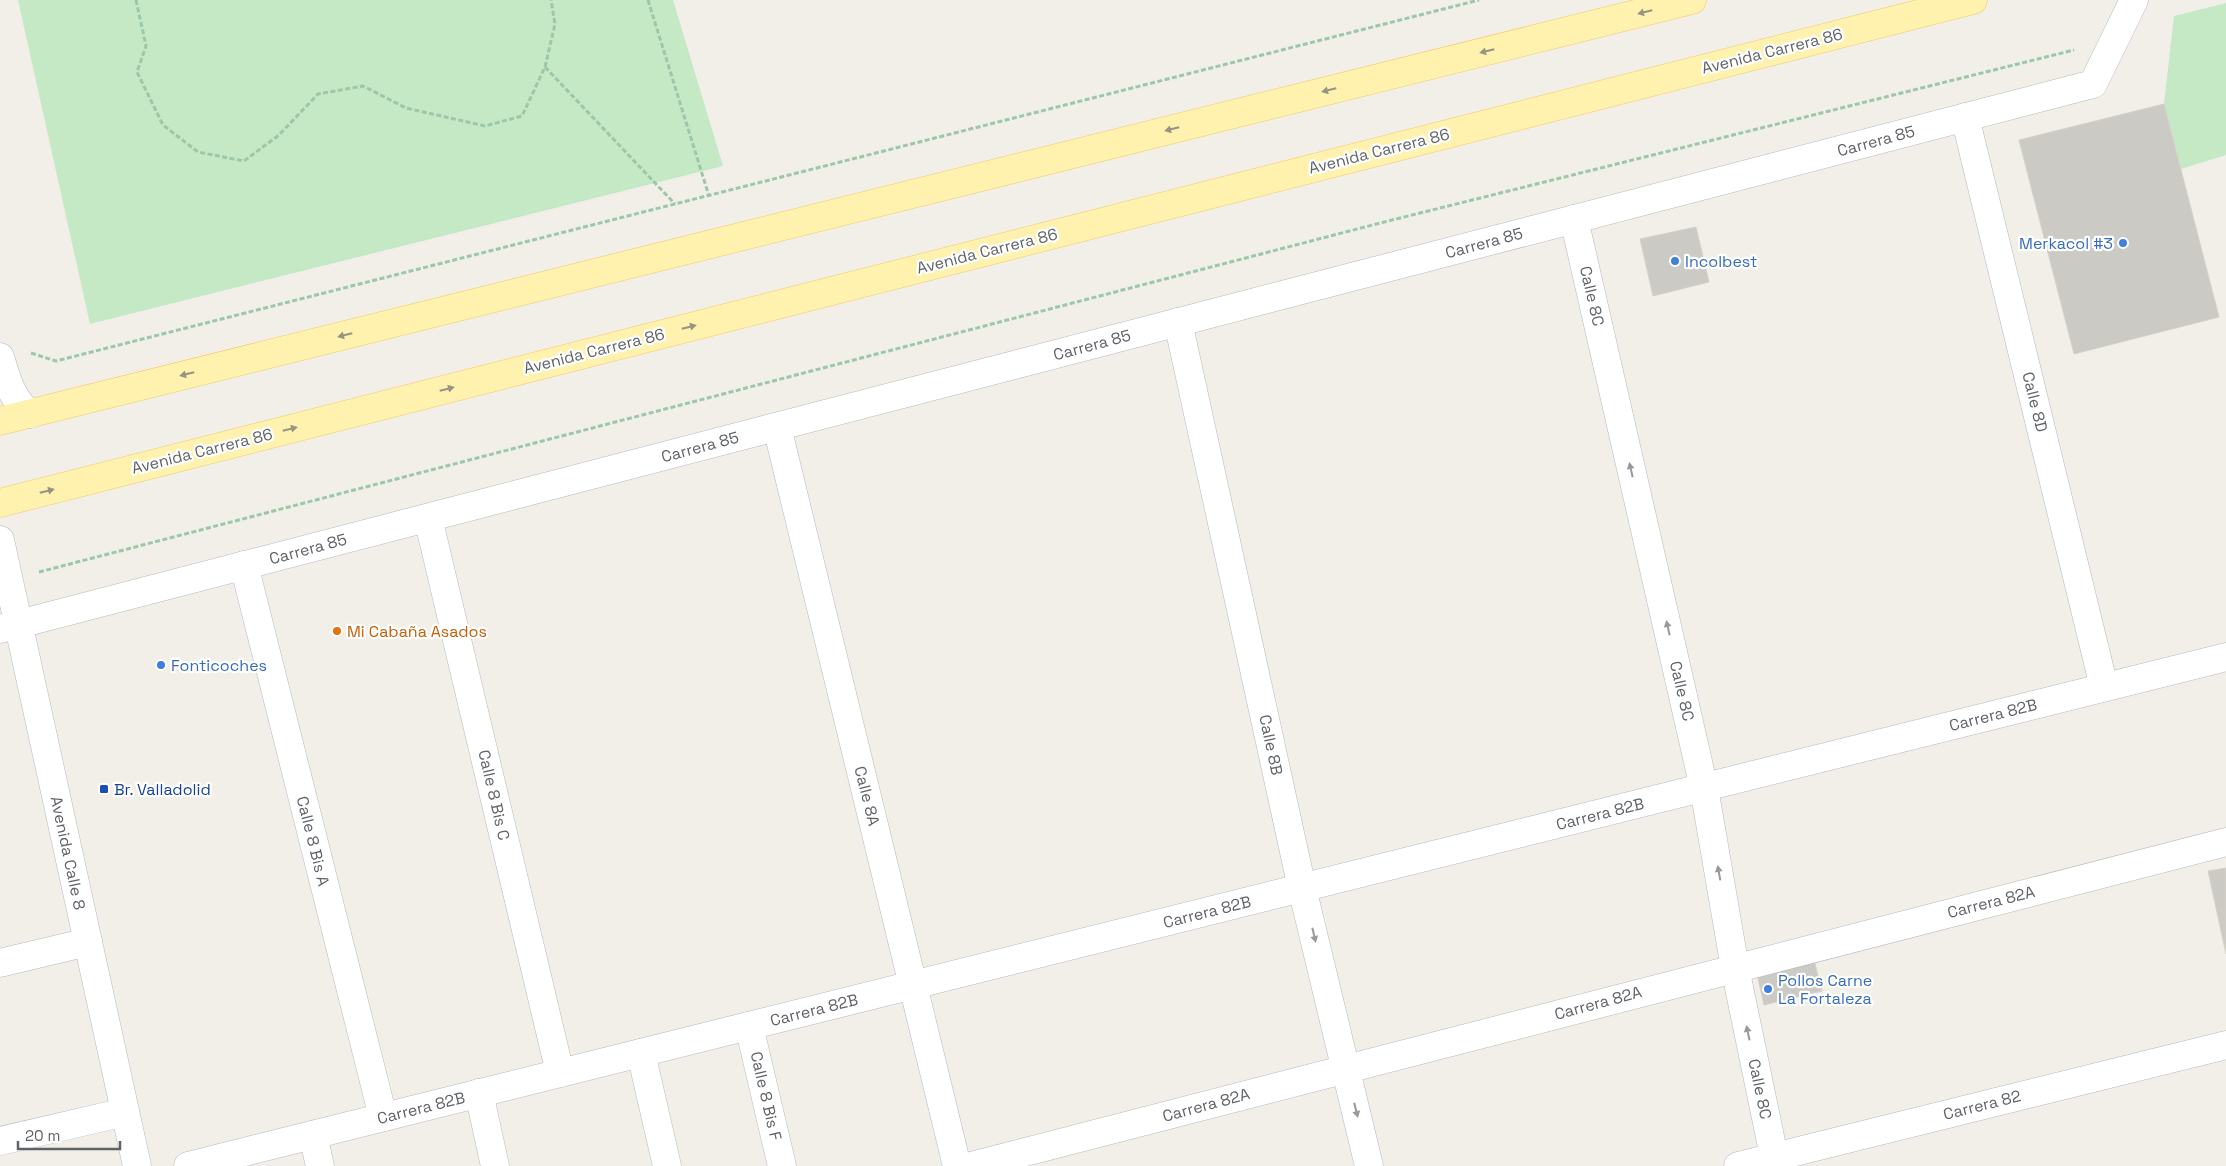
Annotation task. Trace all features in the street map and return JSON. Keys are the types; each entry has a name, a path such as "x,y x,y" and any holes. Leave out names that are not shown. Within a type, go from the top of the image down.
{"main road":[{"path":"0,421 1692,0"},
{"name":"Avenida Carrera 86","path":"0,503 1973,0"}],"street":[{"name":"Carrera 85","path":"9,627 2092,84 2134,0"},
{"name":"Calle 8D","path":"1965,117 2104,688"},
{"name":"Calle 8C","path":"1574,219 1704,788 1735,968 1775,1162"},
{"name":"Calle 8B","path":"1178,322 1302,888 1369,1166"},
{"path":"11,354 10,391 19,404 30,414"},
{"name":"Calle 8A","path":"777,427 957,1166"},
{"name":"Calle 8 Bis C","path":"428,518 560,1073"},
{"name":"Avenida Calle 8","path":"0,540 9,580 9,627 88,942 137,1166"},
{"name":"Calle 8 Bis A","path":"244,565 383,1117"},
{"name":"Carrera 82B","path":"190,1166 2226,657"},
{"name":"Carrera 82A","path":"971,1166 2226,842"},
{"path":"0,963 88,942"},
{"name":"Calle 8 Bis F","path":"749,1026 782,1166"},
{"name":"Carrera 82","path":"1738,1166 1775,1162 2226,1045"},
{"path":"641,1053 667,1166"},
{"path":"479,1093 494,1166"},
{"path":"0,1141 125,1112"},
{"path":"313,1135 320,1166"}],"path":[{"path":"136,0 146,46 137,72 163,125 198,152 244,161 279,135 318,94 363,86 406,108 485,126 522,116 544,67 556,24 551,0"},
{"path":"648,0 709,196"},
{"path":"11,354 56,360 675,205 1479,0"},
{"path":"9,580 1384,222 2074,51 2078,43"},
{"path":"544,67 675,205"}],"green space":[{"path":"18,0 673,0 723,166 90,324"},
{"path":"2226,3 2226,155 2181,169 2164,104 2174,16"}],"building":[{"name":"Merkacol #3","path":"2164,104 2219,317 2074,354 2019,140"},
{"name":"Incolbest","path":"1696,227 1709,282 1653,296 1640,239"},
{"path":"2226,868 2226,954 2208,871"},
{"path":"1814,960 1822,991 1764,1005 1757,974"}],"place":[{"name":"Merkacol #3","path":"2123,243"},
{"name":"Incolbest","path":"1675,261"},
{"name":"Mi Cabaña Asados","path":"337,631"},
{"name":"Fonticoches","path":"161,665"},
{"name":"Br. Valladolid","path":"104,789"},
{"name":"Pollos Carne La Fortaleza","path":"1768,989"}]}
